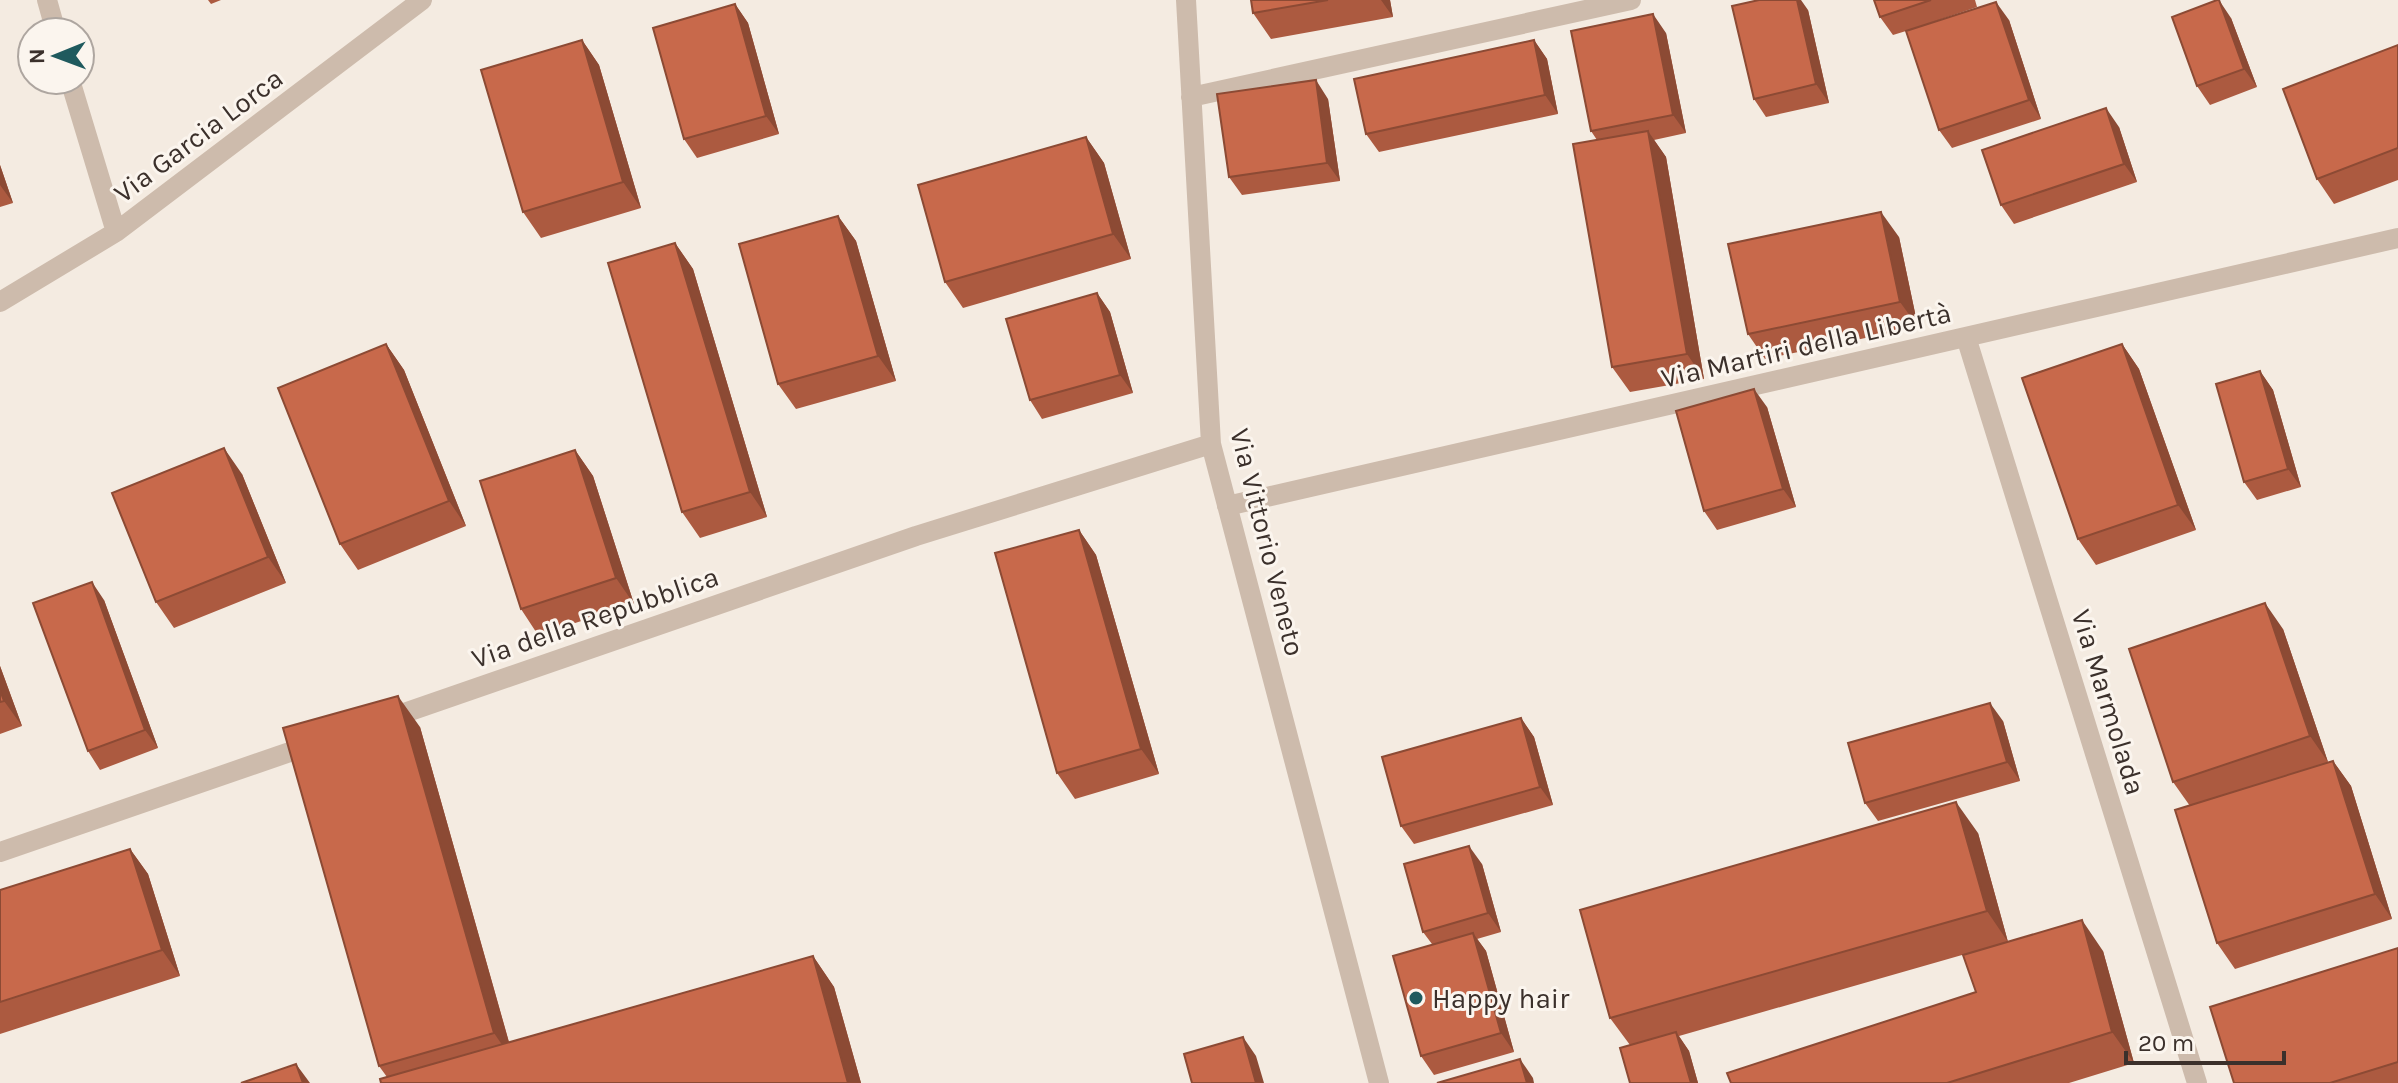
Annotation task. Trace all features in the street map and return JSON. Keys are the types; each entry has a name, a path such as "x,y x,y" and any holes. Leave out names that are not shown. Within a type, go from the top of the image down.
{"street":[{"name":"Via Garcia Lorca","path":"0,302 116,232 422,0"},
{"name":"Via Vittorio Veneto","path":"1186,0 1211,444 1379,1083"},
{"path":"1191,97 1631,0"},
{"path":"75,96 116,232"},
{"name":"Via Martiri della Libertà","path":"1227,506 2398,238"},
{"name":"Via Marmolada","path":"1966,337 2197,1083"},
{"name":"Via della Repubblica","path":"360,728 916,536 1211,444"},
{"path":"0,852 330,738"}],"building":[{"path":"1251,0 1328,0 1253,13"},
{"path":"1759,0 1797,0 1816,84 1754,99 1732,6"},
{"path":"1874,0 1931,0 1880,17"},
{"path":"2217,0 2244,69 2197,86 2172,17"},
{"path":"1996,2 2029,100 1939,130 1906,31"},
{"path":"735,4 766,116 684,139 653,28"},
{"path":"1653,14 1673,115 1591,131 1571,31"},
{"path":"582,40 623,182 523,212 481,70"},
{"path":"1534,40 1545,95 1366,134 1354,79"},
{"path":"2398,45 2398,148 2317,179 2283,89"},
{"path":"1316,80 1327,163 1229,177 1217,94"},
{"path":"2106,108 2124,164 2001,205 1982,150"},
{"path":"1648,131 1687,354 1612,367 1573,144"},
{"path":"1086,137 1113,234 945,282 918,185"},
{"path":"1881,212 1900,302 1748,334 1728,244"},
{"path":"838,216 878,356 778,384 739,244"},
{"path":"675,243 750,492 682,512 608,263"},
{"path":"1097,293 1120,375 1030,400 1006,319"},
{"path":"386,344 449,501 340,544 278,388"},
{"path":"2122,344 2178,505 2078,539 2022,378"},
{"path":"2260,371 2288,469 2244,482 2216,384"},
{"path":"1754,389 1783,489 1704,511 1676,411"},
{"path":"224,448 268,557 156,602 112,493"},
{"path":"575,450 616,578 521,609 480,481"},
{"path":"1079,530 1141,749 1057,773 995,553"},
{"path":"92,582 145,730 88,751 33,603"},
{"path":"2265,603 2310,736 2173,782 2129,649"},
{"path":"398,696 494,1033 379,1066 283,728"},
{"path":"1990,703 2007,762 1865,803 1848,743"},
{"path":"1521,718 1540,787 1401,826 1382,757"},
{"path":"2333,761 2375,894 2217,943 2175,810"},
{"path":"1956,802 1987,911 1610,1018 1580,910"},
{"path":"1469,846 1488,913 1423,932 1404,864"},
{"path":"130,849 162,950 0,1002 0,890"},
{"path":"2082,920 2112,1032 1947,1083 1731,1083 1727,1073 1976,992 1963,955"},
{"path":"1473,933 1501,1033 1421,1056 1393,956"},
{"path":"2398,948 2398,1062 2330,1083 2234,1083 2210,1007"},
{"path":"813,956 848,1083 381,1083 380,1079"},
{"path":"1676,1032 1691,1083 1630,1083 1620,1048"},
{"path":"1243,1037 1256,1083 1192,1083 1184,1054"},
{"path":"1520,1059 1527,1083 1437,1083"},
{"path":"296,1064 303,1083 241,1083"}],"place":[{"name":"Happy hair","path":"1416,998"}]}
